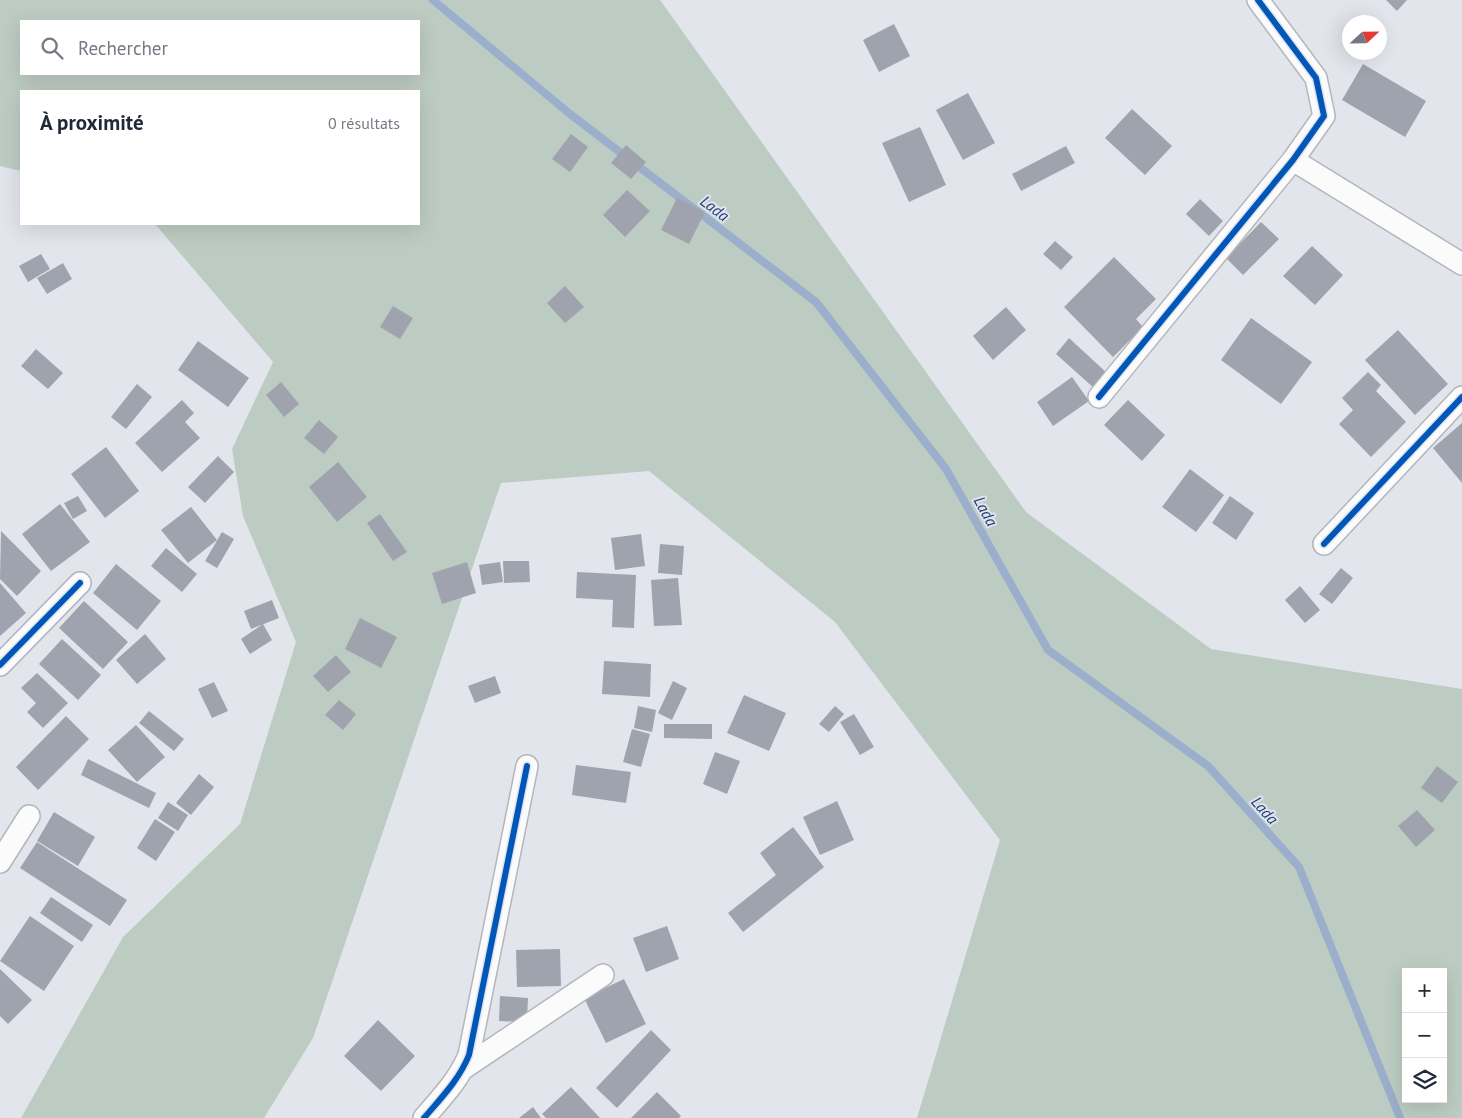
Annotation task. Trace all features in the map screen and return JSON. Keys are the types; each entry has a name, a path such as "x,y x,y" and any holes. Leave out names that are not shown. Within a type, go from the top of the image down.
{"street":[{"path":"1099,397 1293,160 1324,116 1316,78 1258,0"},
{"path":"1293,160 1462,264"},
{"path":"1324,544 1462,397"},
{"path":"0,665 80,582"},
{"path":"424,1118 450,1088 464,1068 468,1055 527,766"},
{"path":"0,862 28,816"},
{"path":"464,1068 603,975"}],"shaded area":[{"path":"0,0 660,0 1026,512 1211,649 1462,689 1462,1118 917,1118 1000,840 835,622 649,471 501,483 313,1038 264,1118 21,1118 123,937 240,824 296,642 243,516 232,449 273,362 156,225 420,225 420,90 20,90 20,171 0,166"}],"building":[{"path":"1386,0 1407,0 1397,11"},
{"path":"894,24 910,56 879,72 863,40"},
{"path":"1363,64 1426,101 1405,137 1342,100"},
{"path":"968,93 995,143 963,160 936,110"},
{"path":"1132,109 1172,146 1145,175 1105,138"},
{"path":"920,127 946,185 909,202 882,143"},
{"path":"571,134 588,147 570,172 552,159"},
{"path":"626,145 646,162 631,179 611,163"},
{"path":"1066,146 1075,163 1021,191 1012,174"},
{"path":"627,190 650,211 625,237 603,215"},
{"path":"677,198 705,212 689,244 661,230"},
{"path":"1200,199 1223,221 1209,236 1186,214"},
{"path":"1261,222 1279,239 1243,275 1226,258"},
{"path":"1055,241 1073,257 1061,270 1043,254"},
{"path":"1312,246 1343,275 1315,305 1283,276"},
{"path":"41,254 50,269 28,282 19,266"},
{"path":"1114,257 1156,299 1136,319 1143,327 1113,357 1064,307"},
{"path":"63,263 72,279 47,294 37,278"},
{"path":"565,286 584,307 565,323 547,303"},
{"path":"393,306 413,318 400,339 380,327"},
{"path":"1006,307 1026,330 993,360 973,336"},
{"path":"1251,318 1312,362 1281,404 1221,360"},
{"path":"1398,330 1448,384 1415,415 1365,360"},
{"path":"1069,338 1108,374 1095,389 1056,354"},
{"path":"198,341 249,378 228,407 178,370"},
{"path":"36,349 63,373 48,389 21,366"},
{"path":"1368,372 1381,385 1376,391 1406,422 1371,457 1339,424 1353,410 1342,398"},
{"path":"1072,377 1089,401 1053,426 1037,402"},
{"path":"281,382 299,404 284,417 266,395"},
{"path":"137,384 152,397 126,429 111,417"},
{"path":"182,400 194,413 185,422 200,438 162,472 135,443"},
{"path":"1128,400 1165,435 1142,461 1104,425"},
{"path":"319,420 338,437 324,454 304,438"},
{"path":"1462,423 1462,483 1433,448"},
{"path":"106,447 139,491 105,518 71,474"},
{"path":"218,456 234,472 205,503 188,487"},
{"path":"338,462 367,497 337,522 309,487"},
{"path":"1190,469 1224,495 1196,532 1162,507"},
{"path":"78,496 87,511 73,519 64,503"},
{"path":"1230,496 1254,513 1236,540 1212,523"},
{"path":"60,504 90,542 51,571 22,534"},
{"path":"191,507 217,540 188,563 161,530"},
{"path":"380,514 407,552 393,561 367,523"},
{"path":"1,531 41,571 17,596 0,579"},
{"path":"222,532 234,539 217,568 205,561"},
{"path":"641,534 645,566 615,570 611,538"},
{"path":"660,544 684,546 682,575 658,573"},
{"path":"166,548 197,574 182,592 151,566"},
{"path":"503,561 529,561 530,582 504,583"},
{"path":"467,562 476,593 442,604 432,573"},
{"path":"500,562 503,582 482,585 479,565"},
{"path":"116,564 161,601 137,630 93,593"},
{"path":"1341,568 1353,578 1332,604 1319,594"},
{"path":"577,572 636,575 634,628 612,627 613,600 576,598"},
{"path":"678,578 682,625 654,626 651,580"},
{"path":"0,583 26,613 0,636"},
{"path":"1300,586 1320,610 1305,623 1285,600"},
{"path":"272,600 279,618 251,629 244,611"},
{"path":"84,601 128,642 103,669 59,628"},
{"path":"360,618 397,637 381,668 345,649"},
{"path":"263,624 272,640 250,654 241,639"},
{"path":"145,634 166,659 137,684 116,660"},
{"path":"62,639 101,675 78,700 39,664"},
{"path":"336,655 351,672 328,692 313,676"},
{"path":"604,661 651,664 650,697 602,694"},
{"path":"37,673 68,703 43,728 27,712 36,703 21,688"},
{"path":"495,676 501,693 475,703 468,686"},
{"path":"673,681 687,688 672,720 658,713"},
{"path":"214,682 228,711 212,718 198,689"},
{"path":"744,695 786,713 769,751 727,733"},
{"path":"339,700 356,714 343,730 325,715"},
{"path":"638,706 656,710 652,732 634,728"},
{"path":"835,706 844,714 829,732 819,724"},
{"path":"149,711 184,739 174,751 139,723"},
{"path":"854,714 874,747 860,755 840,722"},
{"path":"66,716 89,739 38,790 16,767"},
{"path":"664,724 712,724 712,739 664,738"},
{"path":"136,725 165,757 137,782 108,750"},
{"path":"632,729 650,734 641,767 623,762"},
{"path":"715,752 740,761 727,794 703,784"},
{"path":"88,759 156,793 149,808 81,775"},
{"path":"576,765 631,772 626,803 572,795"},
{"path":"1437,766 1458,782 1442,803 1421,788"},
{"path":"199,774 214,787 191,815 176,803"},
{"path":"837,801 854,840 820,855 803,817"},
{"path":"168,802 188,815 178,831 158,818"},
{"path":"1417,810 1435,830 1416,847 1398,826"},
{"path":"54,812 95,837 78,866 37,841"},
{"path":"155,819 175,832 156,861 137,848"},
{"path":"793,827 824,867 743,932 728,913 776,875 760,853"},
{"path":"37,842 127,900 110,926 20,868"},
{"path":"51,897 93,925 82,942 40,913"},
{"path":"30,916 74,946 44,991 0,961"},
{"path":"667,926 679,959 646,972 633,938"},
{"path":"560,949 561,986 517,987 516,950"},
{"path":"0,969 32,1000 8,1024 0,1016"},
{"path":"624,979 646,1024 606,1043 584,998"},
{"path":"500,996 528,998 527,1022 499,1021"},
{"path":"378,1020 415,1056 381,1091 344,1056"},
{"path":"651,1030 671,1050 617,1108 596,1088"},
{"path":"571,1087 600,1118 546,1118 542,1114"},
{"path":"657,1092 681,1116 679,1118 631,1118"},
{"path":"533,1107 541,1118 519,1118"}],"waterway":[{"name":"Lada","path":"433,0 570,114 816,302 946,469 1048,650 1208,766 1299,867 1400,1118"}],"cycle path":[{"path":"1099,397 1293,160 1324,116 1316,78 1258,0"},
{"path":"1324,544 1462,397"},
{"path":"0,665 80,583"},
{"path":"424,1118 455,1081 469,1055 527,766"}]}
